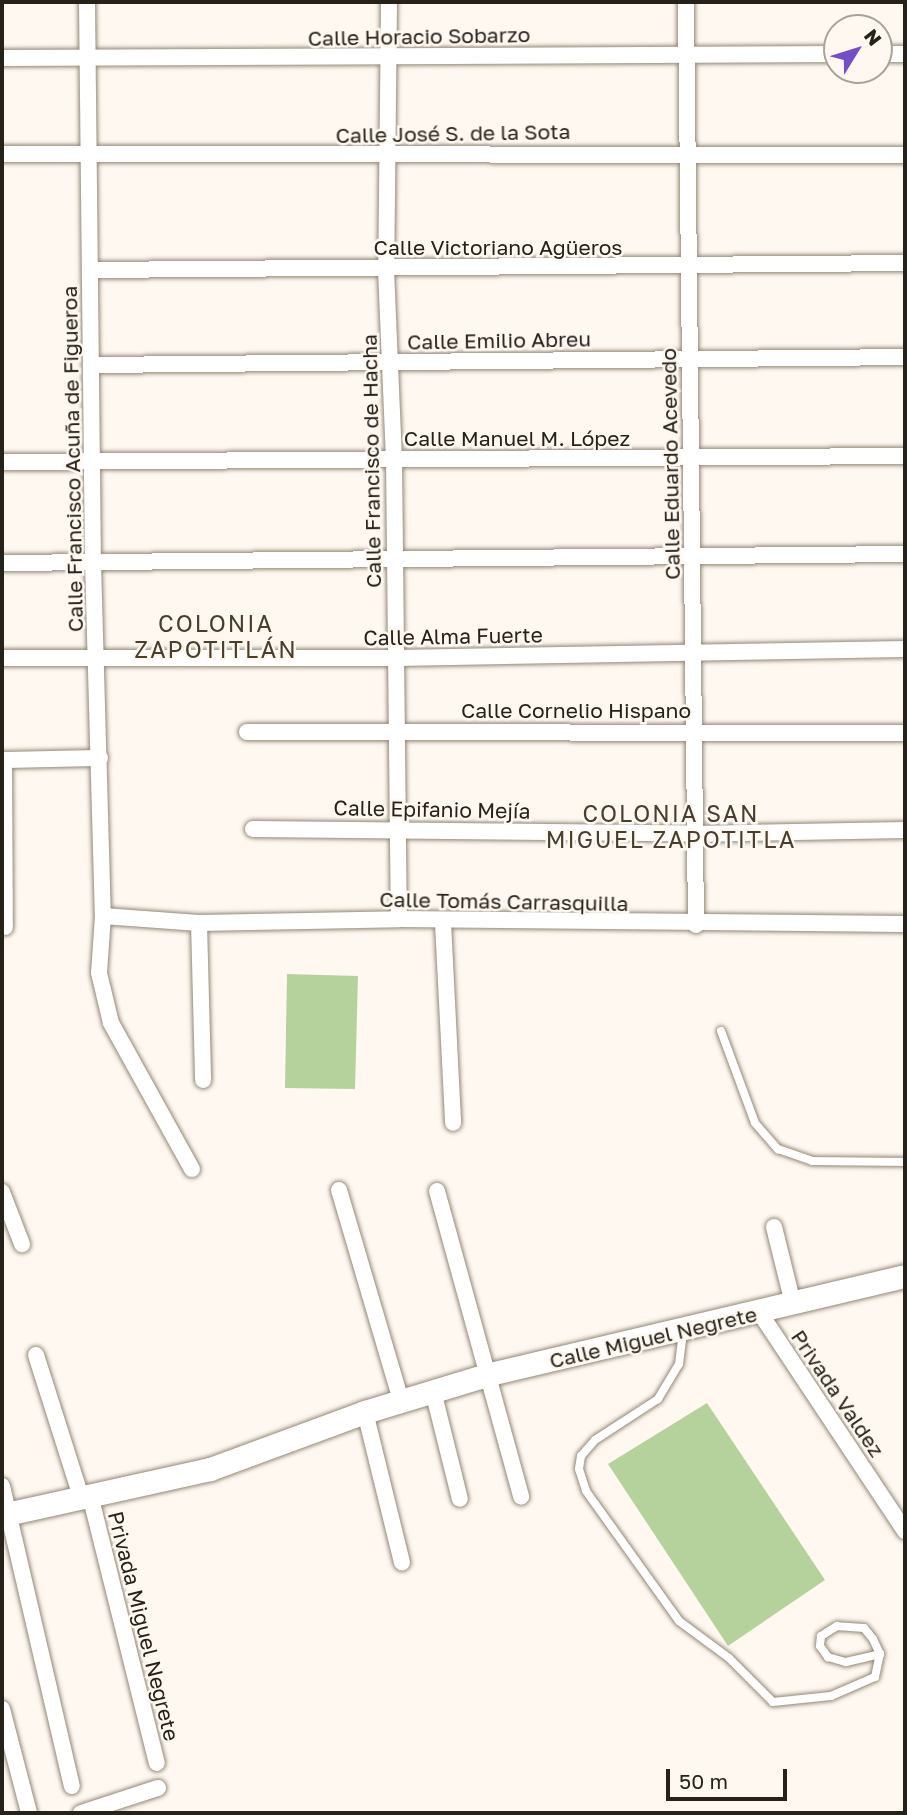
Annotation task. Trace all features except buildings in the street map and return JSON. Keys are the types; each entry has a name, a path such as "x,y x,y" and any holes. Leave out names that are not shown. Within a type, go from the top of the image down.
{"street":[{"name":"Calle Francisco Acuña de Figueroa","path":"87,2 93,365 93,563 103,916 99,973 111,1023 192,1168"},
{"name":"Calle Francisco de Hacha","path":"389,2 386,269 394,458 399,919"},
{"name":"Calle Eduardo Acevedo","path":"686,2 691,267 689,459 696,925"},
{"name":"Calle Horacio Sobarzo","path":"2,58 387,59 685,53 823,54"},
{"name":"Calle José S. de la Sota","path":"2,154 389,156 688,151 905,155"},
{"name":"Calle Victoriano Agüeros","path":"91,270 691,267 905,262"},
{"name":"Calle Emilio Abreu","path":"93,365 905,358"},
{"name":"Calle Manuel M. López","path":"2,462 905,456"},
{"path":"2,563 905,554"},
{"name":"Calle Alma Fuerte","path":"2,659 397,659 905,649"},
{"name":"Calle Cornelio Hispano","path":"247,732 905,733"},
{"path":"5,928 3,760 100,758"},
{"name":"Calle Epifanio Mejía","path":"253,829 694,834 905,830"},
{"name":"Calle Tomás Carrasquilla","path":"103,916 199,923 399,919 443,923 905,924"},
{"path":"199,923 203,1080"},
{"path":"443,923 453,1123"},
{"path":"339,1190 401,1400"},
{"path":"437,1191 490,1374 521,1497"},
{"path":"2,1192 22,1244"},
{"path":"774,1227 793,1304"},
{"name":"Calle Miguel Negrete","path":"6,1514 86,1500 209,1469 365,1412 490,1374 905,1276"},
{"name":"Privada Valdez","path":"760,1312 905,1531"},
{"name":"Privada Miguel Negrete","path":"36,1355 86,1500 157,1763"},
{"path":"433,1391 460,1499"},
{"path":"365,1412 402,1563"},
{"path":"2,1486 32,1626 72,1786"},
{"path":"2,1709 29,1813"},
{"path":"80,1813 158,1788"}],"lane":[{"path":"721,1031 755,1124 778,1149 812,1161 905,1162"},
{"path":"683,1327 679,1364 670,1384 648,1408 595,1440 581,1456 579,1469 586,1492 679,1621 729,1658 773,1702 831,1696 860,1686 875,1677 880,1654 864,1628 850,1624 821,1636 820,1646 828,1657 846,1662 880,1654"}],"green space":[{"path":"287,974 358,976 355,1089 285,1088"},
{"path":"707,1403 825,1580 728,1646 608,1464"}],"district":[{"name":"COLONIA ZAPOTITLÁN","path":"216,636"},
{"name":"COLONIA SAN MIGUEL ZAPOTITLA","path":"671,826"}]}
